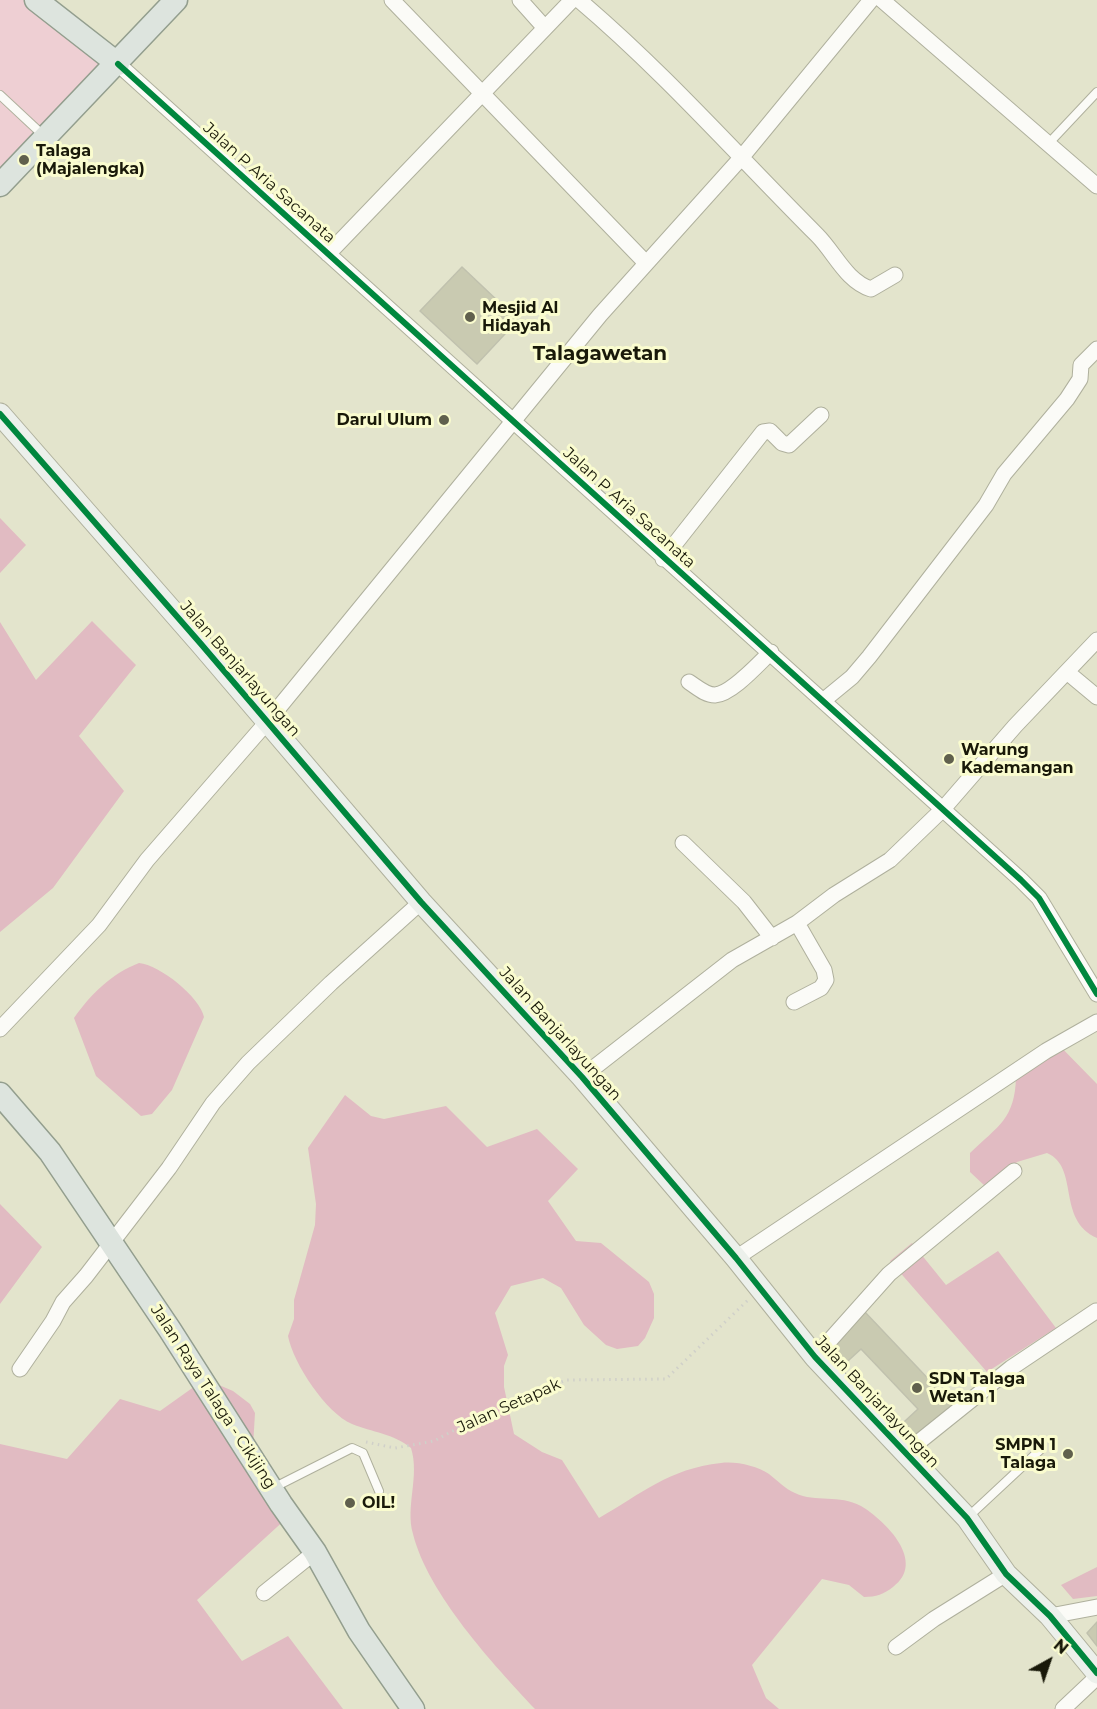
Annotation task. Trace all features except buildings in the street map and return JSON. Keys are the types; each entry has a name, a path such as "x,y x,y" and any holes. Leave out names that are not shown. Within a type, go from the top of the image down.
{"main road":[{"path":"0,185 118,64 176,0"},
{"path":"44,2 118,64"},
{"name":"Jalan Raya Talaga - Cikijing","path":"0,1094 50,1152 111,1241 315,1552 359,1631 413,1709"}],"street":[{"path":"392,0 645,262"},
{"path":"520,0 544,28"},
{"path":"328,254 572,0"},
{"path":"579,0 633,45 822,240 861,286 871,289 895,275"},
{"path":"0,1029 99,925 147,860 267,722 645,262 741,158 871,0"},
{"path":"882,0 1097,186"},
{"name":"Jalan P Aria Sacanata","path":"118,64 663,558 771,651 1039,898 1097,994"},
{"path":"824,700 852,677 869,657 986,505 1004,474 1067,399 1080,379 1081,365 1097,349"},
{"name":"Jalan Banjarlayungan","path":"0,414 422,902 582,1077 736,1258 815,1357 967,1518 1006,1575 1050,1616 1097,1675"},
{"path":"663,558 763,432 770,431 782,443 789,445 821,415"},
{"path":"582,1077 732,960 797,923 890,860 943,809 1014,726 1097,640"},
{"path":"689,682 705,693 716,695 735,685 771,651"},
{"path":"1067,672 1097,697"},
{"path":"683,843 744,902 772,938"},
{"path":"20,1369 53,1321 63,1302 86,1276 169,1168 213,1103 248,1063 331,983 422,902"},
{"path":"794,1002 820,988 826,980 824,970 797,923"},
{"path":"736,1258 1046,1051 1097,1022"},
{"path":"815,1357 889,1274 1014,1171"},
{"path":"905,1453 1011,1368 1096,1311"},
{"path":"264,1593 315,1552"},
{"path":"897,1647 934,1619 1006,1575"},
{"path":"1050,1616 1097,1607"},
{"path":"1063,1709 1097,1675"}],"lane":[{"path":"1049,143 1097,92"},
{"path":"0,95 46,137"},
{"path":"272,1489 352,1448 363,1453 379,1491"},
{"path":"967,1518 1041,1449"}],"shaded area":[{"path":"0,0 44,0 113,65 0,169"},
{"path":"0,518 26,545 0,573"},
{"path":"92,621 136,665 79,736 124,791 53,888 0,932 0,622 36,680"},
{"path":"139,963 157,969 178,983 195,1000 204,1017 172,1090 152,1114 141,1116 96,1076 74,1018 102,986 119,973"},
{"path":"1052,1038 1097,1084 1097,1238 1084,1230 1077,1219 1063,1170 1057,1160 1047,1153 1017,1162 1004,1178 985,1186 970,1172 970,1153 1003,1121 1012,1103 1016,1077"},
{"path":"345,1095 371,1116 384,1119 446,1106 487,1147 537,1129 578,1169 548,1201 576,1241 601,1243 649,1282 654,1294 654,1318 645,1338 638,1346 617,1349 606,1345 584,1325 561,1288 543,1278 511,1286 495,1313 508,1355 504,1366 504,1387 514,1434 542,1452 562,1460 599,1518 671,1476 702,1466 740,1463 764,1471 788,1489 803,1496 844,1500 861,1506 881,1521 899,1543 906,1566 902,1577 893,1587 880,1595 864,1597 849,1585 822,1579 752,1665 766,1698 779,1709 535,1709 482,1650 447,1604 432,1580 413,1534 411,1513 414,1470 411,1448 390,1436 352,1424 332,1409 312,1386 296,1360 288,1336 294,1319 294,1300 315,1225 316,1204 308,1148"},
{"path":"0,1204 42,1247 0,1304"},
{"path":"912,1243 946,1285 998,1251 1056,1328 987,1372 890,1261"},
{"path":"205,1379 233,1391 250,1404 255,1413 252,1463 288,1517 197,1600 242,1661 288,1636 343,1709 0,1709 0,1444 67,1459 120,1399 160,1411"},
{"path":"1097,1567 1097,1596 1073,1599 1061,1585"}],"cycle path":[{"path":"118,64 1021,880 1039,898 1097,994"},
{"path":"0,414 201,644 421,902 582,1077 736,1258 815,1357 967,1518 1006,1574 1050,1616 1097,1673"}],"place":[{"name":"Talaga (Majalengka)","path":"24,160"},
{"name":"Mesjid Al Hidayah","path":"470,317"},
{"name":"Darul Ulum","path":"444,420"},
{"name":"Warung Kademangan","path":"949,759"},
{"name":"SDN Talaga Wetan 1","path":"917,1388"},
{"name":"SMPN 1 Talaga","path":"1068,1454"},
{"name":"OIL!","path":"350,1503"}],"district":[{"name":"Talagawetan","path":"600,354"}]}
